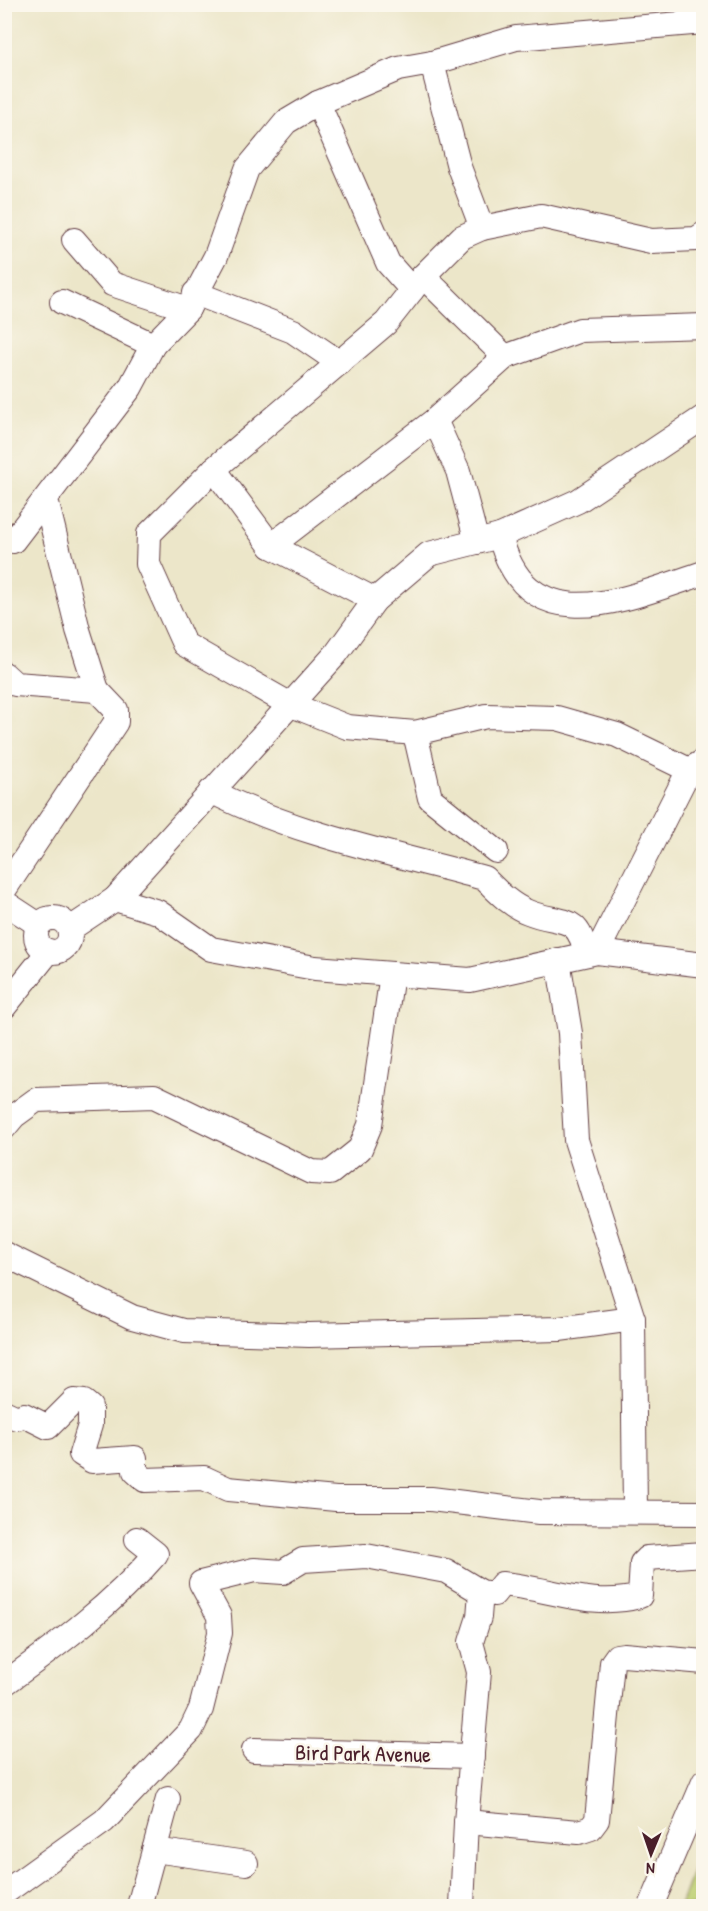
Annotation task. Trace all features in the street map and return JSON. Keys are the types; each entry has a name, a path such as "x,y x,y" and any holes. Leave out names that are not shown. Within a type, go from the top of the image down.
{"street":[{"path":"4,536 13,541 46,500 129,388 153,345 192,301 216,256 247,169 286,123 318,103 398,69 432,63 516,38 647,15 704,22"},
{"path":"432,63 459,167 482,228"},
{"path":"318,103 388,263 417,283 504,357"},
{"path":"591,953 696,766 617,735 557,718 486,716 415,733 347,727 290,704 184,644 148,564 149,534 214,469 386,323 417,283 462,237 482,228 541,216 651,241 696,239 704,234"},
{"path":"74,240 112,284 192,301 293,331 340,363"},
{"path":"62,302 153,345"},
{"path":"271,546 435,420 504,357 580,330 704,326"},
{"path":"70,929 115,899 336,654 375,600 429,554 489,539 578,501 704,417"},
{"path":"435,420 489,539 522,584 547,600 586,607 630,597 704,573"},
{"path":"214,469 271,546 375,600"},
{"path":"4,890 116,722 116,710 97,690 78,630 46,500"},
{"path":"8,686 97,690"},
{"path":"415,733 430,798 496,851"},
{"path":"211,791 251,812 317,833 484,878 504,898 528,912 570,923 582,935 591,953"},
{"path":"115,899 158,912 211,949 315,968 470,980 591,953 704,965"},
{"path":"4,902 39,926"},
{"path":"56,917 67,924 70,929 68,944 63,949 49,951 38,944 36,938 39,926 49,918 56,917"},
{"path":"4,1008 49,951"},
{"path":"558,960 570,1033 576,1140 633,1318 635,1512"},
{"path":"4,1128 14,1116 36,1100 154,1096 311,1172 330,1173 360,1149 370,1125 392,974"},
{"path":"4,1254 132,1317 184,1331 309,1335 559,1329 633,1318"},
{"path":"4,1412 17,1418 24,1415 48,1427 74,1401 84,1402 90,1407 90,1425 81,1454 92,1461 135,1458 135,1470 145,1480 204,1478 228,1489 336,1499 431,1499 539,1512 704,1513"},
{"path":"4,1684 75,1632 137,1576 156,1554 137,1539"},
{"path":"4,1893 104,1821 191,1730 201,1709 220,1633 219,1616 201,1583 254,1570 283,1572 303,1560 366,1556 446,1571 481,1592 494,1594 502,1584 531,1586 584,1601 619,1602 640,1596 642,1563 647,1558 704,1554"},
{"path":"462,1906 466,1822 479,1672 471,1642 479,1617 481,1592"},
{"path":"466,1822 579,1832 591,1828 597,1820 612,1663 617,1656 624,1655 704,1662"},
{"name":"Bird Park Avenue","path":"254,1750 472,1756"},
{"path":"651,1906 704,1782"},
{"path":"139,1906 168,1799"},
{"path":"154,1850 246,1863"}],"green space":[{"path":"703,1843 703,1906 680,1906"}]}
